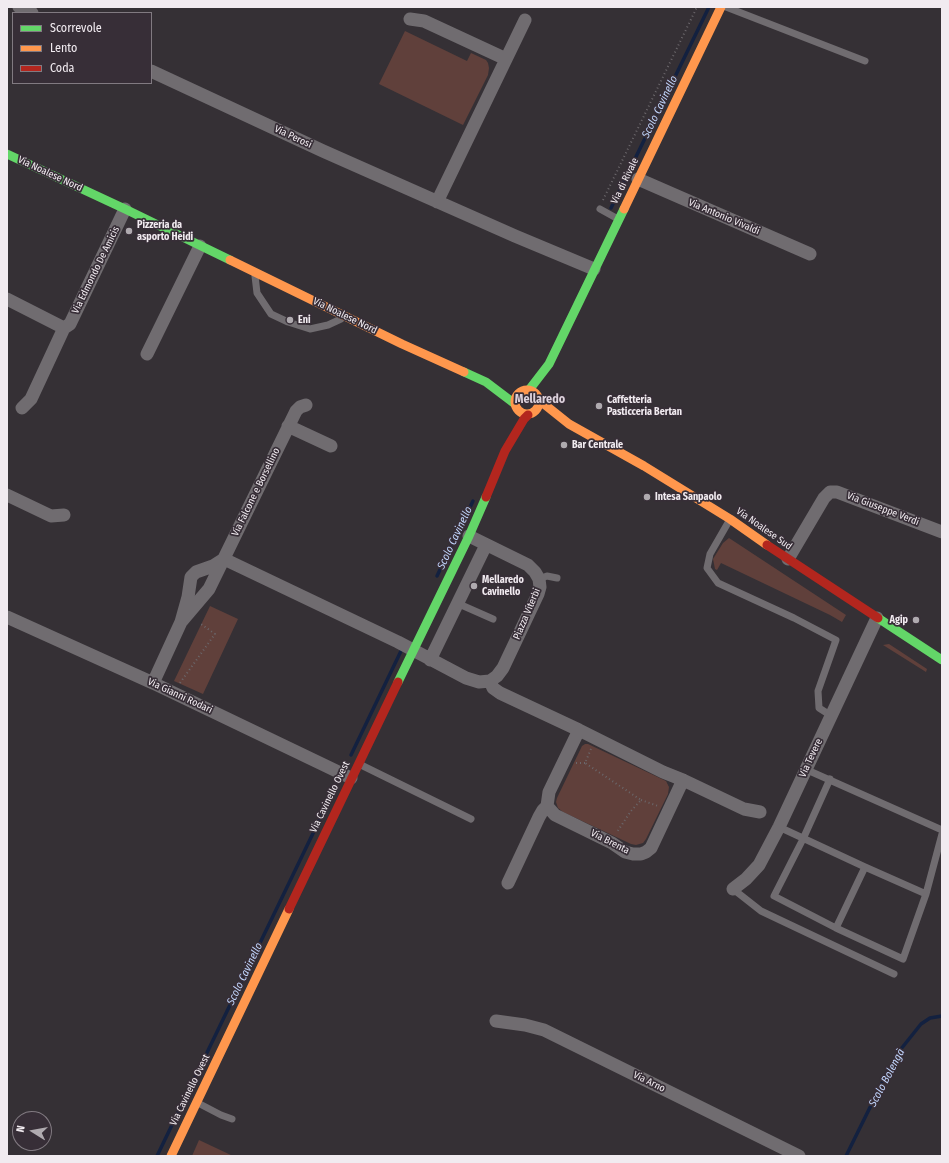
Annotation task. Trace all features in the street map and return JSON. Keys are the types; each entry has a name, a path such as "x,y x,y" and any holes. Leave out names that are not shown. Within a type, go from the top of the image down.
{"street":[{"path":"20,7 30,12"},
{"name":"Via di Rivale","path":"539,399 540,388 549,364 721,7"},
{"path":"410,18 424,21 506,59"},
{"path":"437,202 525,20"},
{"name":"Via Perosi","path":"152,71 316,148 437,202 594,269"},
{"name":"Via Noalese Nord","path":"7,154 125,209 490,386 518,394"},
{"name":"Via Antonio Vivaldi","path":"638,179 810,254"},
{"name":"Via Edmondo De Amicis","path":"22,408 31,399 64,328 70,324 125,209"},
{"path":"147,354 200,246"},
{"path":"7,300 64,328"},
{"name":"Via di Rivale","path":"529,390 549,364"},
{"name":"Via Noalese Nord","path":"490,386 516,406"},
{"path":"525,390 529,390 536,393 539,399 539,405 531,414 521,414 516,406 515,398 518,394 525,390"},
{"name":"Via Noalese Sud","path":"539,399 569,424 644,466 730,519 942,660"},
{"name":"Via Falcone e Borsellino","path":"181,622 205,594 224,559 296,411 300,407 306,405"},
{"name":"Via Cavinello Ovest","path":"171,1156 351,778 469,536 507,448 516,406"},
{"name":"Via Noalese Sud","path":"531,414 569,424"},
{"name":"Via Cavinello Ovest","path":"507,448 531,414"},
{"path":"288,426 331,446"},
{"name":"Via Giuseppe Verdi","path":"788,559 824,498 830,492 837,492 942,532"},
{"path":"7,495 51,516 64,516"},
{"name":"Piazza Viterbi","path":"469,536 528,565 536,572 540,579 538,594 503,668 497,676 490,681"},
{"path":"430,660 486,545"},
{"path":"224,559 413,650 466,678 479,682 490,681 493,688 500,694 579,730 663,772 744,809 760,812"},
{"name":"Via Falcone e Borsellino","path":"153,683 181,622 188,598 191,577 196,572 213,566 224,559"},
{"name":"Via Gianni Rodari","path":"7,617 153,683 351,778"},
{"name":"Via Tevere","path":"732,889 746,879 759,865 779,827 830,715 877,618"},
{"path":"508,883 543,810 547,806 549,792 579,730"},
{"name":"Via Brenta","path":"547,806 555,816 612,843 625,852 641,854 651,848 683,780"},
{"name":"Via Arno","path":"496,1021 525,1025 544,1030 798,1156"}],"lane":[{"path":"726,7 865,61"},
{"path":"600,209 618,219"},
{"path":"254,272 257,293 271,314 288,322 310,329 328,326 346,316"},
{"path":"730,519 710,554 707,568 718,583 794,618 836,640 818,691 819,708 830,715"},
{"path":"540,579 547,576 557,578"},
{"path":"458,604 493,619"},
{"path":"358,764 471,819"},
{"path":"806,769 942,830"},
{"path":"830,779 803,839 774,896 836,928 903,959 926,894 942,834"},
{"path":"779,827 926,894"},
{"path":"836,928 865,867"},
{"path":"732,889 761,911 894,974"},
{"path":"196,1102 221,1116 232,1119"}],"path":[{"path":"600,209 697,7"},
{"path":"180,683 215,634 201,624"},
{"path":"593,744 585,762 640,800 663,807"},
{"path":"616,834 634,806 640,800"}],"shaded area":[{"path":"405,31 467,61 471,53 486,60 488,63 488,75 463,125 379,84"},
{"path":"729,538 846,615 842,622 721,563 717,570 715,569 713,559 723,543"},
{"path":"210,606 238,619 203,694 174,681"},
{"path":"889,644 927,669 926,672 883,645"},
{"path":"588,744 666,781 669,787 668,794 643,843 636,845 631,844 563,812 558,808 556,802 557,798 582,746"},
{"path":"199,1140 233,1156 192,1156"}],"waterway":[{"name":"Scolo Cavinello","path":"611,208 709,7"},
{"name":"Scolo Cavinello","path":"437,576 473,501"},
{"name":"Scolo Cavinello","path":"351,755 401,651"},
{"name":"Scolo Cavinello","path":"157,1156 333,792"},
{"name":"Scolo Bolengà","path":"846,1156 887,1073 901,1049 921,1024 930,1018 942,1016"}],"traffic: fast":[{"path":"7,154 230,260"},
{"path":"529,390 549,364 624,209"},
{"path":"464,372 486,382 515,404"},
{"path":"398,682 469,536 486,497"},
{"path":"878,618 942,660"}],"traffic: slow":[{"path":"624,209 721,7"},
{"path":"230,260 402,344 464,372"},
{"path":"527,390 536,393 539,402 536,411 527,414 518,411 515,402 518,393 527,390"},
{"path":"539,400 569,424 644,466 730,519 767,545"},
{"path":"171,1156 289,909"}],"traffic: jam":[{"path":"486,497 505,451 524,419 528,415"},
{"path":"767,545 878,618"},
{"path":"289,909 398,682"}],"place":[{"name":"Pizzeria da asporto Heidi","path":"129,231"},
{"name":"Eni","path":"290,320"},
{"name":"Caffetteria Pasticceria Bertan","path":"599,406"},
{"name":"Bar Centrale","path":"564,445"},
{"name":"Intesa Sanpaolo","path":"647,497"},
{"name":"Mellaredo Cavinello","path":"474,586"},
{"name":"Agip","path":"916,620"}],"district":[{"name":"Mellaredo","path":"540,400"}]}
